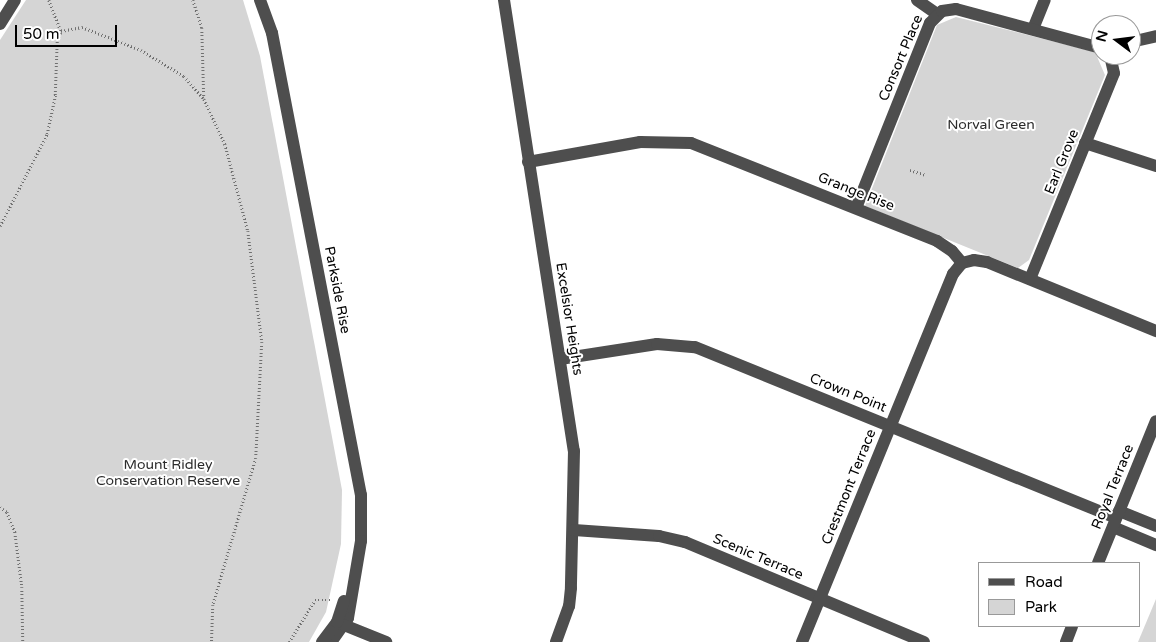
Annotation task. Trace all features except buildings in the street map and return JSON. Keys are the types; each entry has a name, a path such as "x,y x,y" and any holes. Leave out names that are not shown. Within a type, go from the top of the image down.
{"street":[{"path":"0,24 15,0"},
{"name":"Parkside Rise","path":"260,0 272,33 360,495 361,541 341,624 331,642"},
{"name":"Excelsior Heights","path":"504,0 574,451 574,530 569,606 556,642"},
{"path":"917,0 937,14"},
{"path":"1045,0 1033,29 1091,45"},
{"name":"Consort Place","path":"856,208 930,23 937,14 952,8 1033,29"},
{"path":"1141,40 1156,36"},
{"name":"Earl Grove","path":"1030,279 1114,73 1112,65"},
{"name":"Grange Rise","path":"528,162 640,142 676,140 708,148 937,241 952,251 962,263"},
{"path":"1085,143 1156,166"},
{"path":"962,263 979,260 1156,331"},
{"name":"Crestmont Terrace","path":"802,642 953,274 962,263"},
{"name":"Crown Point","path":"560,360 657,344 695,348 1116,519"},
{"name":"Royal Terrace","path":"1098,562 1156,421"},
{"path":"1116,519 1156,526"},
{"path":"1116,519 1156,545"},
{"name":"Scenic Terrace","path":"574,530 671,538 924,642"},
{"name":"Parkside Rise","path":"322,642 341,624 342,605 351,588"},
{"path":"341,624 386,642"},
{"path":"1066,642 1072,627"}],"path":[{"path":"0,226 47,134 55,95 57,40 61,31 49,0"},
{"path":"193,0 202,28 204,99"},
{"path":"61,31 82,27 141,50 184,76 204,99 225,144 248,232 262,342 256,458 212,605 212,642"},
{"path":"910,170 926,175"},
{"path":"0,507 7,512 15,532 22,587 23,642"},
{"path":"289,642 315,600 325,598 342,605"}],"green space":[{"name":"Mount Ridley Conservation Reserve","path":"26,0 243,0 260,56 342,490 341,544 326,612 309,642 0,642 0,40"},
{"name":"Norval Green","path":"956,17 1091,51 1091,65 1101,65 1105,75 1029,260 1018,268 865,206 937,25"},
{"path":"1156,599 1156,642 1138,642"}]}
